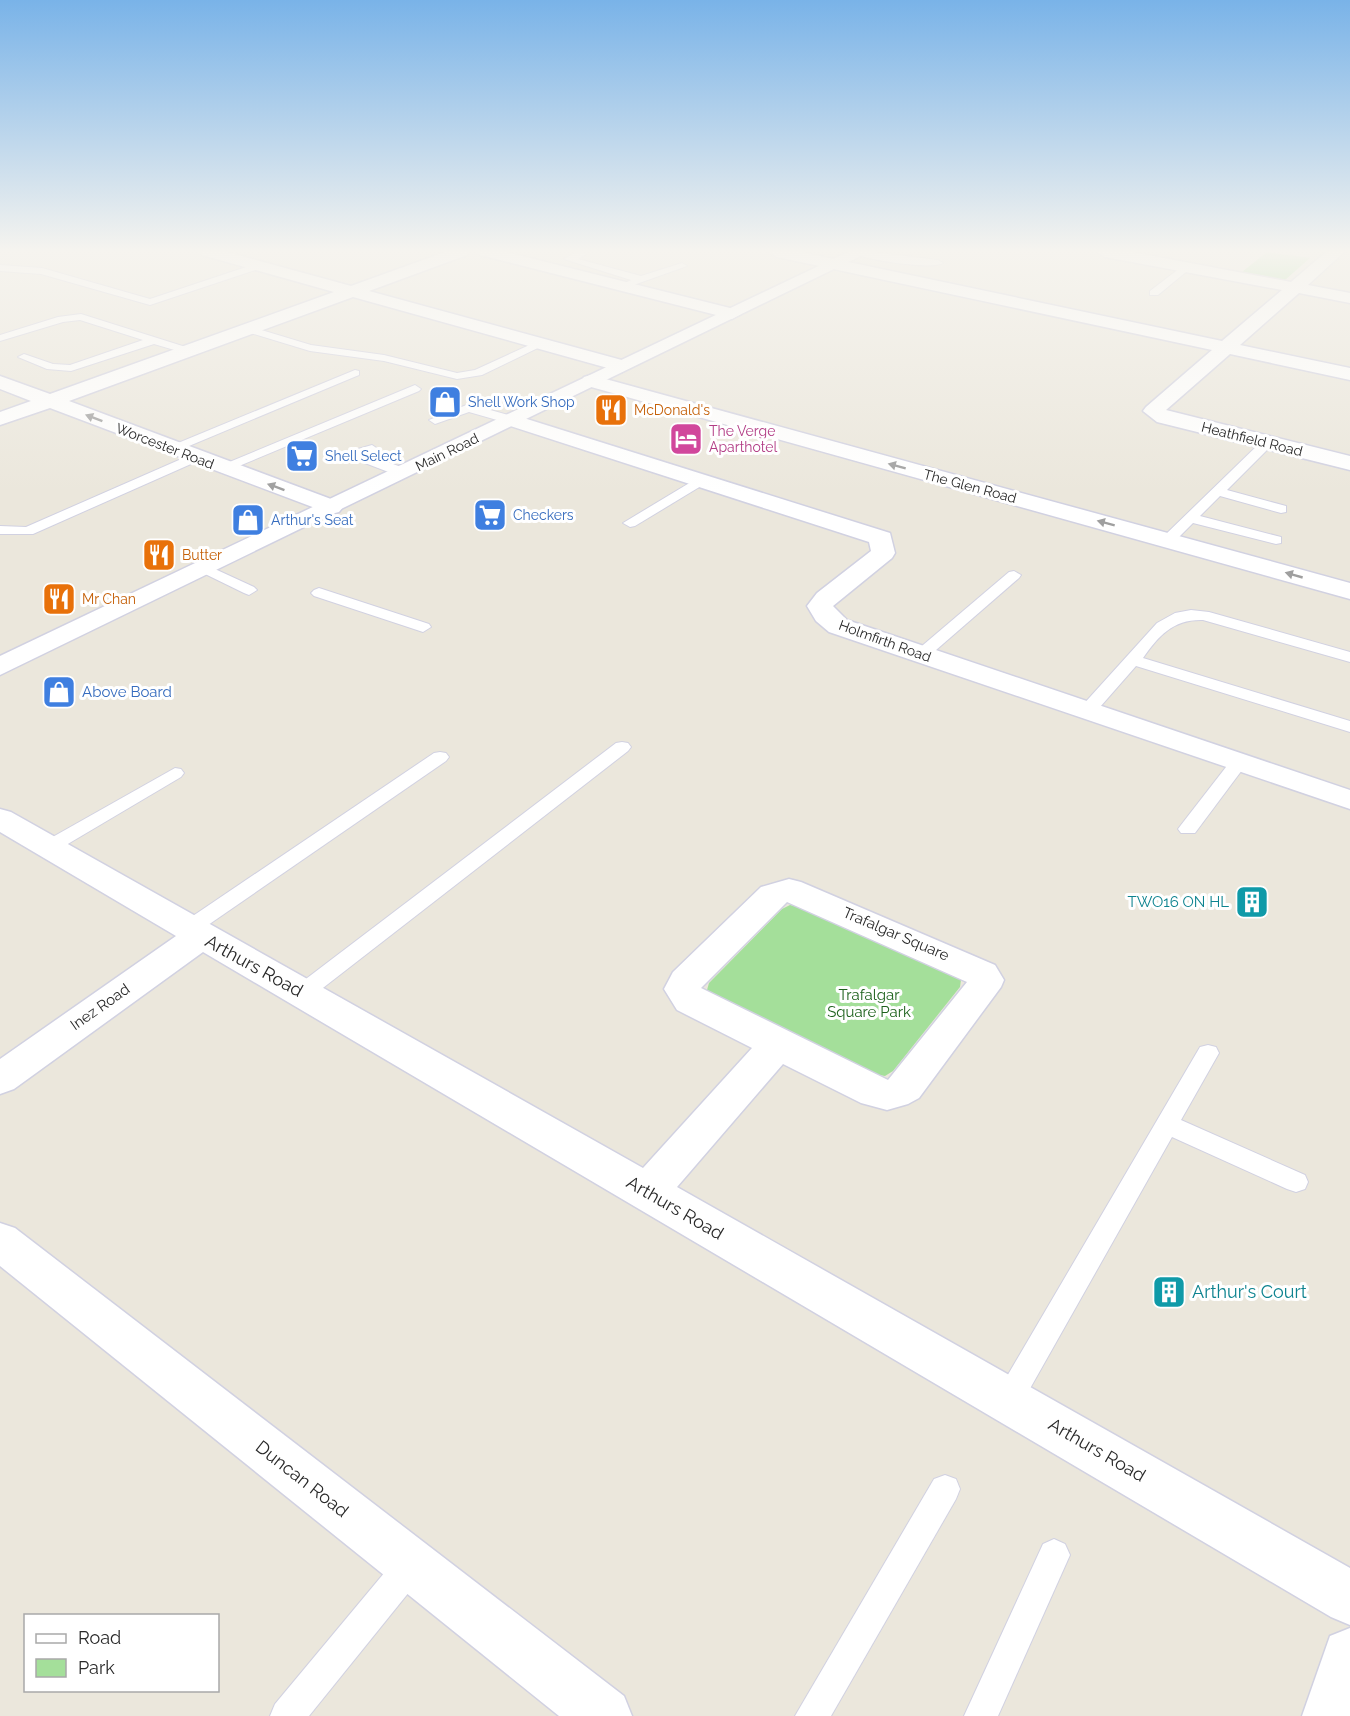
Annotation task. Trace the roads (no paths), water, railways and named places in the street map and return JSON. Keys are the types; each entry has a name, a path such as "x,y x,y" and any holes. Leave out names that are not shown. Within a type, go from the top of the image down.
{"street":[{"path":"0,418 240,332"},
{"path":"496,332 622,366"},
{"name":"Main Road","path":"0,667 694,332"},
{"path":"1150,332 1350,374"},
{"path":"1225,348 1244,332"},
{"name":"Heathfield Road","path":"1225,348 1154,409 1155,414 1350,463"},
{"name":"The Glen Road","path":"591,381 1350,591"},
{"name":"Worcester Road","path":"0,382 222,468 332,507"},
{"name":"Holmfirth Road","path":"511,420 881,538 883,553 826,598 820,606 825,615 838,626 1350,800"},
{"name":"Arthurs Road","path":"0,819 1009,1399 1350,1598"},
{"name":"Trafalgar Square","path":"780,891 799,892 974,968 986,980 983,987 905,1088 897,1094 886,1095 875,1092 778,1044 690,1001 682,989 693,974 773,895 780,891"},
{"name":"Inez Road","path":"0,1079 194,932"},
{"path":"647,1192 778,1044"},
{"name":"Duncan Road","path":"0,1241 604,1716"}],"lane":[{"path":"0,338 19,332"},
{"path":"130,332 188,351"},
{"path":"258,332 310,348 384,358 458,376 478,373 540,344"},
{"path":"24,357 51,368 71,368 154,340"},
{"path":"172,448 355,373"},
{"path":"222,468 415,389"},
{"path":"435,420 469,408 511,420"},
{"path":"1168,540 1220,492 1267,443"},
{"path":"372,448 363,452 362,457 404,473"},
{"path":"0,530 28,531 195,457"},
{"path":"630,523 701,480"},
{"path":"1220,492 1281,509"},
{"path":"1191,518 1276,540"},
{"path":"204,568 249,590"},
{"path":"922,654 1014,575"},
{"path":"319,593 423,627"},
{"path":"1087,711 1174,616 1204,615 1350,657"},
{"path":"1133,660 1350,727"},
{"path":"302,993 622,747"},
{"path":"194,932 440,757"},
{"path":"1188,829 1239,762"},
{"path":"49,847 175,773"},
{"path":"1009,1399 1208,1053"},
{"path":"1167,1124 1296,1182"},
{"path":"812,1716 945,1489"},
{"path":"981,1716 1053,1554"},
{"path":"287,1716 411,1565"}],"place":[{"name":"Shell Work Shop","path":"445,402"},
{"name":"McDonald's","path":"611,410"},
{"name":"The Verge Aparthotel","path":"686,439"},
{"name":"Shell Select","path":"302,456"},
{"name":"Checkers","path":"490,515"},
{"name":"Arthur's Seat","path":"248,520"},
{"name":"Butter","path":"159,555"},
{"name":"Mr Chan","path":"59,599"},
{"name":"Above Board","path":"59,692"},
{"name":"TWO16 ON HL","path":"1252,902"},
{"name":"Arthur's Court","path":"1169,1292"}],"park label":[{"name":"Trafalgar Square Park","path":"869,1004"}]}
